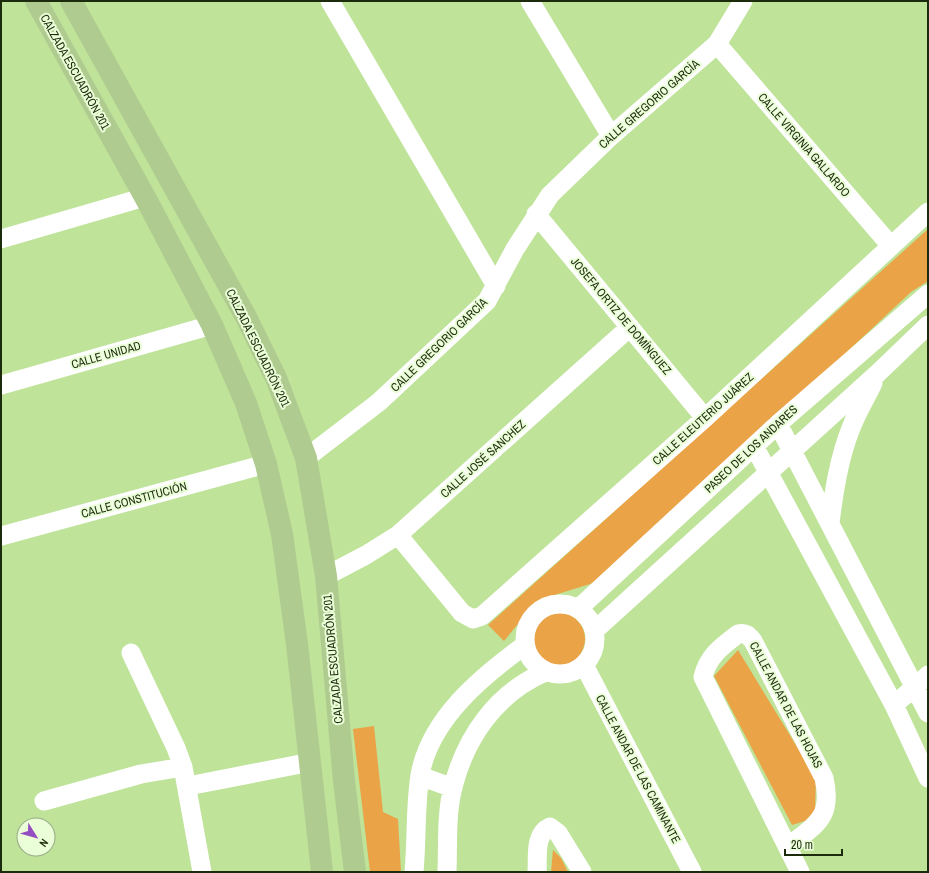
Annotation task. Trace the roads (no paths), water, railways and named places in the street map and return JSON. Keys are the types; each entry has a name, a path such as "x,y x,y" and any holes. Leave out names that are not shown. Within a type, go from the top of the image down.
{"main road":[{"name":"CALZADA ESCUADRÓN 201","path":"36,1 145,197 212,326 246,403 266,464 282,534 312,772 322,872"},
{"name":"CALZADA ESCUADRÓN 201","path":"71,1 246,317 276,378 306,458 326,576 344,782 355,872"},
{"path":"312,772 344,782"}],"street":[{"path":"330,1 496,286"},
{"path":"530,1 611,136"},
{"path":"717,44 729,21 743,1"},
{"name":"CALLE GREGORIO GARCÍA","path":"306,458 379,402 487,301 515,249 536,214 550,195 611,136 717,44"},
{"name":"CALLE VIRGINIA GALLARDO","path":"717,44 892,246"},
{"path":"1,239 145,197"},
{"name":"CALLE ELEUTERIO JUÁREZ","path":"398,535 462,613 473,619 482,616 705,418 928,212"},
{"name":"JOSEFA ORTIZ DE DOMÍNGUEZ","path":"536,214 705,418"},
{"name":"PASEO DE LOS ANDARES","path":"578,608 778,424 924,304"},
{"path":"594,631 769,473 928,325"},
{"name":"CALLE UNIDAD","path":"1,385 212,326"},
{"name":"CALLE JOSÉ SANCHEZ","path":"326,576 366,555 398,535 630,328"},
{"path":"830,524 834,491 841,459 851,428 878,373"},
{"path":"778,424 830,524 921,681 928,713"},
{"path":"754,446 894,705 928,778"},
{"name":"CALLE CONSTITUCIÓN","path":"1,536 266,464"},
{"path":"552,604 566,604 578,608 591,622 594,631 595,644 584,665 575,671 565,674 545,672 532,661 525,645 525,632 530,620 540,610 552,604"},
{"name":"CALLE ANDAR DE LAS HOJAS","path":"788,847 819,821 825,811 828,796 824,778 753,641 749,636 743,633 738,634 714,654 706,666 703,676 800,872"},
{"path":"414,872 420,776 429,747 444,722 478,682 501,662 525,645"},
{"path":"131,653 176,748 183,767 188,786 202,872"},
{"name":"CALLE ANDAR DE LAS CAMINANTE","path":"584,665 692,872"},
{"path":"447,872 449,816 453,788 463,755 477,730 494,708 526,680 545,672"},
{"path":"894,705 921,681"},
{"path":"44,801 141,774 183,767"},
{"path":"188,786 312,772"},
{"path":"420,776 453,788"},
{"path":"537,872 539,839 544,830 550,827 558,833 582,872"}]}
